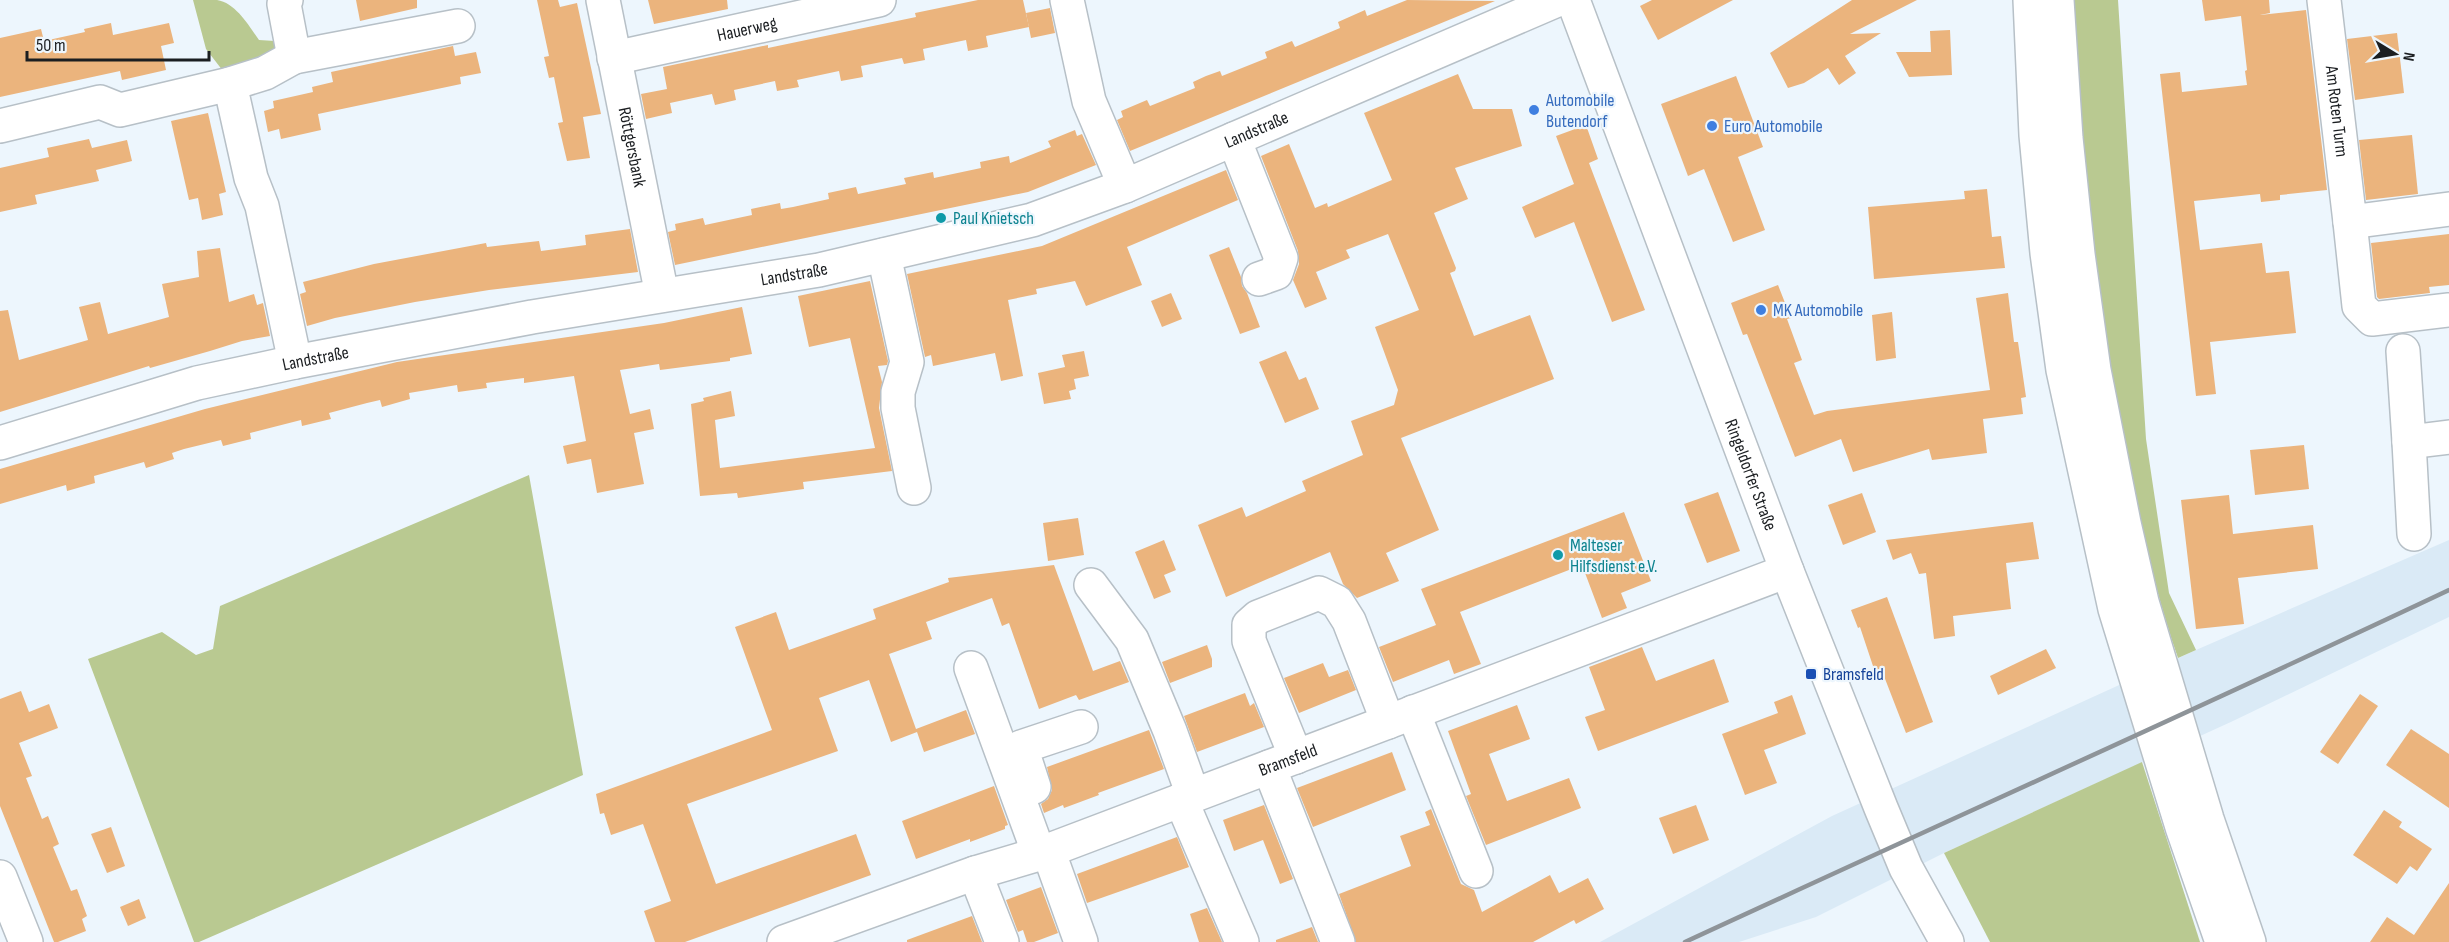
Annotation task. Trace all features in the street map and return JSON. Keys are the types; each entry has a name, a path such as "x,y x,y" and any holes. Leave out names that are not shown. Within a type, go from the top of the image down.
{"main road":[{"path":"286,0 284,4 294,57"},
{"name":"Röttgersbank","path":"603,0 662,295"},
{"name":"Hauerweg","path":"614,58 879,0"},
{"path":"1067,0 1089,101 1125,186"},
{"name":"Landstraße","path":"0,443 197,383 476,327 819,270 1032,220 1125,186 1557,0"},
{"name":"Ringeldorfer Straße","path":"1573,0 1787,571 1898,848 1947,942"},
{"path":"2030,0 2037,147 2063,370 2115,609 2182,828 2222,942"},
{"path":"2057,0 2066,138 2078,254 2094,370 2120,501 2142,602 2206,819 2249,942"},
{"name":"Am Roten Turm","path":"2324,0 2359,306 2372,319 2449,310"},
{"path":"0,126 100,102 120,110 230,84 265,73 294,57 458,26"},
{"path":"230,84 251,178 262,206 295,362"},
{"path":"1234,139 1281,258 1276,273 1259,279"},
{"path":"2350,222 2449,209"},
{"path":"884,255 907,362 898,392 898,408 914,488"},
{"path":"2403,351 2414,534"},
{"path":"2409,442 2449,437"},
{"name":"Bramsfeld","path":"784,942 967,876 1048,850 1787,571"},
{"path":"1091,585 1132,640 1170,732 1187,798 1242,942"},
{"path":"1338,942 1282,762 1249,641 1249,625 1258,617 1319,593 1337,602 1400,717 1476,871"},
{"path":"971,668 1048,850 1081,942"},
{"path":"1048,850 1039,802 1021,747 1081,727"},
{"path":"967,876 983,942"},
{"path":"967,876 1002,942"},
{"path":"0,877 26,942"}],"shaded area":[{"path":"2449,540 2449,617 2233,721 1944,853 1816,917 1739,942 1600,942 1832,816 2196,650"}],"green space":[{"path":"193,0 224,2 236,10 259,40 275,41 278,47 261,61 223,71 206,49"},
{"path":"2073,0 2118,0 2146,439 2169,593 2196,650 2178,658 2160,601 2139,516 2112,376 2089,215 2079,108"},
{"path":"529,475 583,775 199,942 194,942 88,659 162,632 196,655 213,649 220,606"},
{"path":"2142,762 2200,942 1990,942 1944,853"}],"building":[{"path":"356,0 417,0 417,8 360,21"},
{"path":"537,0 558,0 560,7 577,3 601,114 583,117 590,158 567,161 558,123 563,122 554,77 549,78 544,57 549,56"},
{"path":"648,0 727,0 728,9 654,24"},
{"path":"978,0 1023,0 1029,27 986,36 988,47 968,51 966,40 923,49 925,60 904,64 902,58 861,66 863,77 841,81 839,71 797,80 799,87 777,91 775,81 734,90 736,100 715,105 712,94 670,103 672,113 646,119 641,94 667,89 663,67 916,17 915,13"},
{"path":"1407,0 1495,1 1130,151 1117,120 1123,117 1121,111 1147,100 1150,106 1195,88 1193,82 1220,71 1222,76 1267,58 1265,52 1292,41 1295,47 1340,28 1338,22 1365,10 1367,16"},
{"path":"1652,0 1733,0 1658,40 1640,6"},
{"path":"1852,0 1917,0 1850,34 1881,33 1845,56 1856,73 1839,85 1828,68 1804,83 1788,88 1770,53"},
{"path":"2202,0 2269,0 2270,13 2260,15 2306,10 2327,190 2280,195 2280,200 2261,202 2260,194 2194,201 2200,250 2262,243 2266,273 2289,271 2296,333 2210,342 2216,394 2196,396 2160,74 2180,72 2182,92 2247,85 2241,16 2205,21"},
{"path":"1050,8 1055,33 1031,38 1026,13"},
{"path":"111,23 113,35 169,23 174,43 161,46 166,70 122,80 120,71 0,97 0,38 41,29 44,41 85,32 84,29"},
{"path":"1950,30 1952,75 1909,77 1896,52 1931,52 1930,31"},
{"path":"2397,33 2404,93 2355,100 2347,39"},
{"path":"453,46 455,56 476,52 481,73 460,77 461,84 318,114 321,130 281,139 279,129 268,132 264,111 274,108 273,101 313,92 312,87 333,82 331,72"},
{"path":"1458,74 1473,109 1512,109 1522,146 1455,168 1468,199 1434,213 1456,268 1450,273 1474,336 1530,315 1554,379 1401,438 1439,530 1386,553 1399,581 1357,598 1343,584 1330,552 1226,597 1198,525 1242,507 1246,517 1306,491 1302,481 1363,455 1351,421 1394,405 1398,390 1375,327 1419,310 1388,234 1346,250 1350,258 1316,272 1327,299 1305,308 1293,280 1299,264 1298,251 1261,156 1289,144 1315,208 1327,203 1328,207 1392,180 1364,113"},
{"name":"Euro Automobile","path":"1736,76 1763,147 1738,157 1765,230 1733,242 1704,169 1688,176 1661,104"},
{"path":"208,113 226,192 219,194 223,215 202,220 198,198 189,200 171,121"},
{"path":"1586,125 1598,159 1589,163 1645,310 1612,322 1574,222 1535,238 1522,207 1574,184 1556,136"},
{"path":"1075,130 1077,136 1082,134 1096,165 1028,192 675,265 668,232 676,230 675,224 703,218 705,225 752,215 751,209 780,203 781,209 829,199 828,193 856,187 858,194 906,184 904,178 933,172 934,178 981,168 980,162 1009,156 1010,163 1051,147 1048,141"},
{"path":"2412,135 2418,194 2366,200 2359,140"},
{"path":"89,139 92,148 127,140 132,161 96,170 99,181 35,195 37,204 0,212 0,168 49,157 47,148"},
{"path":"1226,170 1238,200 1127,247 1142,285 1086,306 1075,281 1036,289 1037,294 1008,300 1023,376 1001,381 995,353 933,366 931,355 925,357 907,274 1042,246"},
{"path":"1987,189 1992,237 2001,236 2005,268 1874,279 1868,207 1965,199 1964,191"},
{"path":"630,229 638,272 489,290 415,302 307,326 300,294 306,292 303,282 374,264 486,243 487,247 539,241 541,251 586,245 585,235"},
{"path":"2449,234 2449,285 2429,287 2430,293 2379,299 2377,297 2371,243"},
{"path":"1229,247 1241,277 1242,286 1260,327 1240,334 1209,255"},
{"path":"220,248 229,302 254,294 257,305 263,303 270,336 242,341 150,368 149,366 0,412 0,311 8,310 19,360 88,340 79,307 100,302 108,334 169,317 162,284 199,277 197,251"},
{"path":"870,281 888,361 887,365 878,366 882,382 879,408 892,471 803,482 804,489 738,498 737,493 700,496 691,404 704,401 703,398 731,391 735,416 715,420 720,468 875,448 850,338 809,347 798,296"},
{"path":"1778,285 1791,318 1787,319 1802,360 1794,363 1814,415 1827,411 1990,390 1976,298 2008,293 2014,342 2018,342 2026,397 2021,398 2023,414 1983,419 1987,453 1932,460 1929,449 1853,472 1841,439 1795,457 1747,334 1743,335 1731,303"},
{"path":"1171,293 1182,319 1162,327 1151,301"},
{"path":"742,307 752,354 730,358 730,361 660,370 659,364 620,370 630,414 650,409 654,429 634,433 644,484 597,493 591,459 567,464 563,446 586,441 574,376 524,383 524,378 486,383 487,388 458,392 457,385 409,393 410,399 382,407 380,400 329,413 331,419 302,426 301,420 250,433 251,439 223,446 221,440 184,449 172,453 174,459 146,468 144,462 94,476 95,483 67,491 66,485 0,504 0,469 205,409 397,362 664,323"},
{"path":"1892,312 1896,358 1876,361 1872,315"},
{"path":"1084,351 1089,376 1074,379 1076,389 1069,391 1071,399 1044,404 1038,373 1065,367 1062,355"},
{"path":"1286,351 1299,380 1306,377 1319,409 1285,423 1259,362"},
{"path":"2304,445 2309,489 2255,495 2250,450"},
{"path":"1718,492 1740,551 1707,563 1684,504"},
{"path":"1862,493 1876,532 1843,545 1828,505"},
{"path":"2229,495 2233,534 2313,525 2318,569 2238,578 2244,624 2196,629 2181,500"},
{"path":"1624,512 1651,581 1621,593 1627,608 1602,618 1582,565 1460,612 1481,664 1454,674 1449,660 1393,682 1379,647 1436,625 1421,589"},
{"path":"1078,518 1084,555 1048,561 1043,523"},
{"path":"2033,522 2039,559 2006,563 2011,609 1953,616 1955,636 1934,639 1926,573 1919,574 1911,553 1893,560 1886,540"},
{"path":"1164,540 1176,570 1164,575 1171,592 1154,599 1135,552"},
{"path":"1054,565 1093,671 1120,661 1129,682 1079,700 1076,695 1039,709 1009,623 1002,626 992,598 926,622 932,639 889,654 916,729 966,710 975,734 924,752 917,732 891,742 869,680 819,698 838,751 687,804 716,884 856,834 871,875 685,942 655,942 644,911 671,901 643,824 611,835 604,813 600,814 596,794 772,730 735,627 776,612 789,650 876,619 873,609 949,582 948,578"},
{"path":"1887,597 1933,722 1906,733 1882,671 1875,672 1860,627 1858,628 1851,610"},
{"path":"1207,645 1212,667 1170,683 1162,662"},
{"path":"1642,647 1656,681 1714,659 1729,702 1598,751 1585,717 1605,710 1589,667"},
{"path":"2046,649 2056,668 1998,695 1990,676"},
{"path":"1323,663 1329,677 1348,670 1356,690 1299,713 1284,678"},
{"path":"21,691 29,712 49,704 58,728 19,743 32,776 26,778 42,819 48,816 59,844 53,847 71,891 77,889 87,916 82,919 86,931 58,942 54,942 0,806 0,699"},
{"path":"1245,693 1250,706 1254,703 1264,727 1197,752 1184,716"},
{"path":"2360,694 2378,706 2338,764 2320,752"},
{"path":"1792,695 1806,734 1764,750 1777,783 1745,795 1722,734 1778,713 1774,702"},
{"path":"1517,705 1530,739 1489,754 1507,801 1569,778 1581,808 1486,845 1466,796 1471,794 1448,731"},
{"path":"2411,729 2449,754 2449,808 2386,765"},
{"path":"1149,730 1164,769 1064,808 1063,805 1044,813 1041,804 1048,799 1052,790 1047,767"},
{"path":"1392,752 1406,790 1313,827 1297,788"},
{"path":"994,786 1008,825 1005,829 916,859 902,821"},
{"path":"1264,805 1293,879 1280,884 1263,840 1234,851 1223,820"},
{"path":"1696,805 1709,840 1673,854 1659,818"},
{"path":"1431,809 1461,884 1474,890 1482,912 1550,875 1559,893 1588,878 1604,909 1576,924 1574,920 1533,942 1356,942 1339,894 1411,866 1400,836 1430,825 1425,812"},
{"path":"2384,810 2402,822 2399,827 2432,849 2417,871 2410,866 2397,884 2353,855"},
{"path":"111,827 125,866 107,873 91,834"},
{"path":"1177,837 1189,867 1087,903 1077,874"},
{"path":"2449,883 2449,942 2370,942 2387,917 2414,935"},
{"path":"1041,887 1058,933 1034,942 1027,942 1023,930 1018,932 1006,900"},
{"path":"139,899 146,918 128,926 120,907"},
{"path":"1207,908 1222,942 1199,942 1190,914"},
{"path":"972,916 982,942 907,942 907,940"},
{"path":"1312,927 1318,942 1276,942 1276,940"}],"railway":[{"path":"1685,942 2449,590"}],"place":[{"name":"Automobile Butendorf","path":"1534,110"},
{"name":"Euro Automobile","path":"1712,126"},
{"name":"Paul Knietsch","path":"941,218"},
{"name":"MK Automobile","path":"1761,310"},
{"name":"Malteser Hilfsdienst e.V.","path":"1558,555"},
{"name":"Bramsfeld","path":"1811,674"}]}
